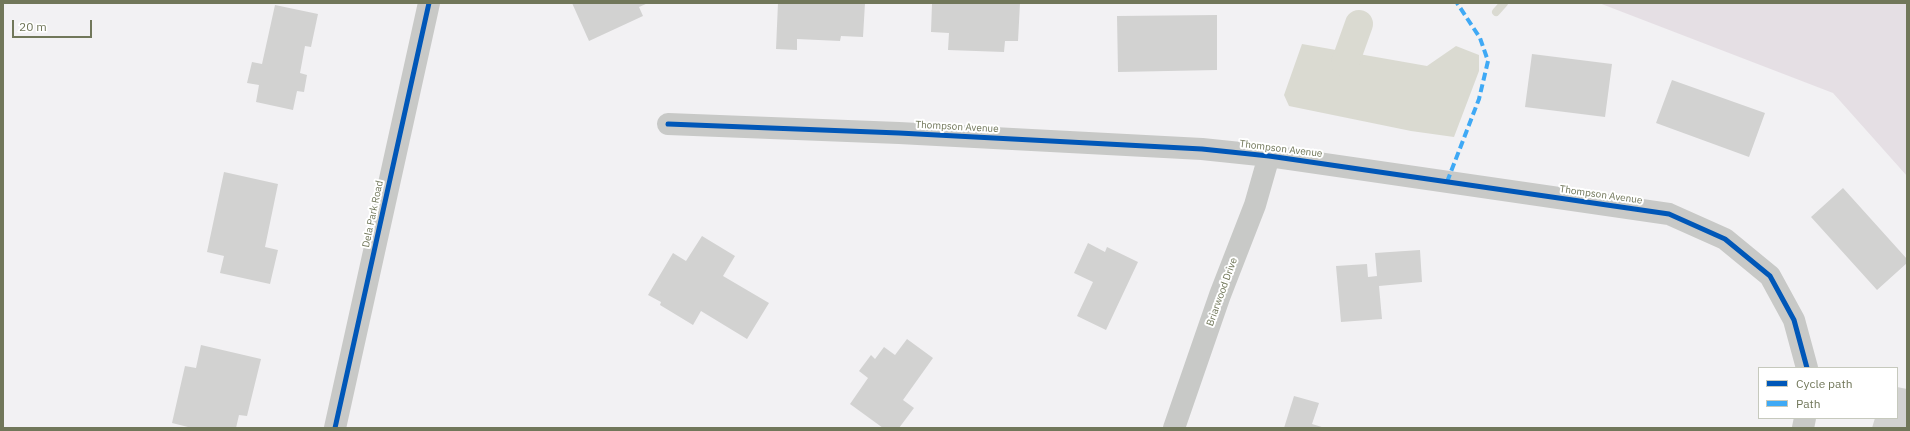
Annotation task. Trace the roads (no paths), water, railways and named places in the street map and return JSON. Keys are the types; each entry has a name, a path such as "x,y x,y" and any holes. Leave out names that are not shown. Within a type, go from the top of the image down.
{"street":[{"name":"Dela Park Road","path":"335,428 429,3"},
{"name":"Thompson Avenue","path":"668,124 907,133 1202,149 1269,156 1669,214 1725,239 1770,276 1794,320 1807,367"},
{"name":"Briarwood Drive","path":"1174,428 1220,295 1255,205 1269,156"}],"waterway":[{"path":"1496,12 1504,3"},
{"path":"1345,63 1359,24"}]}
